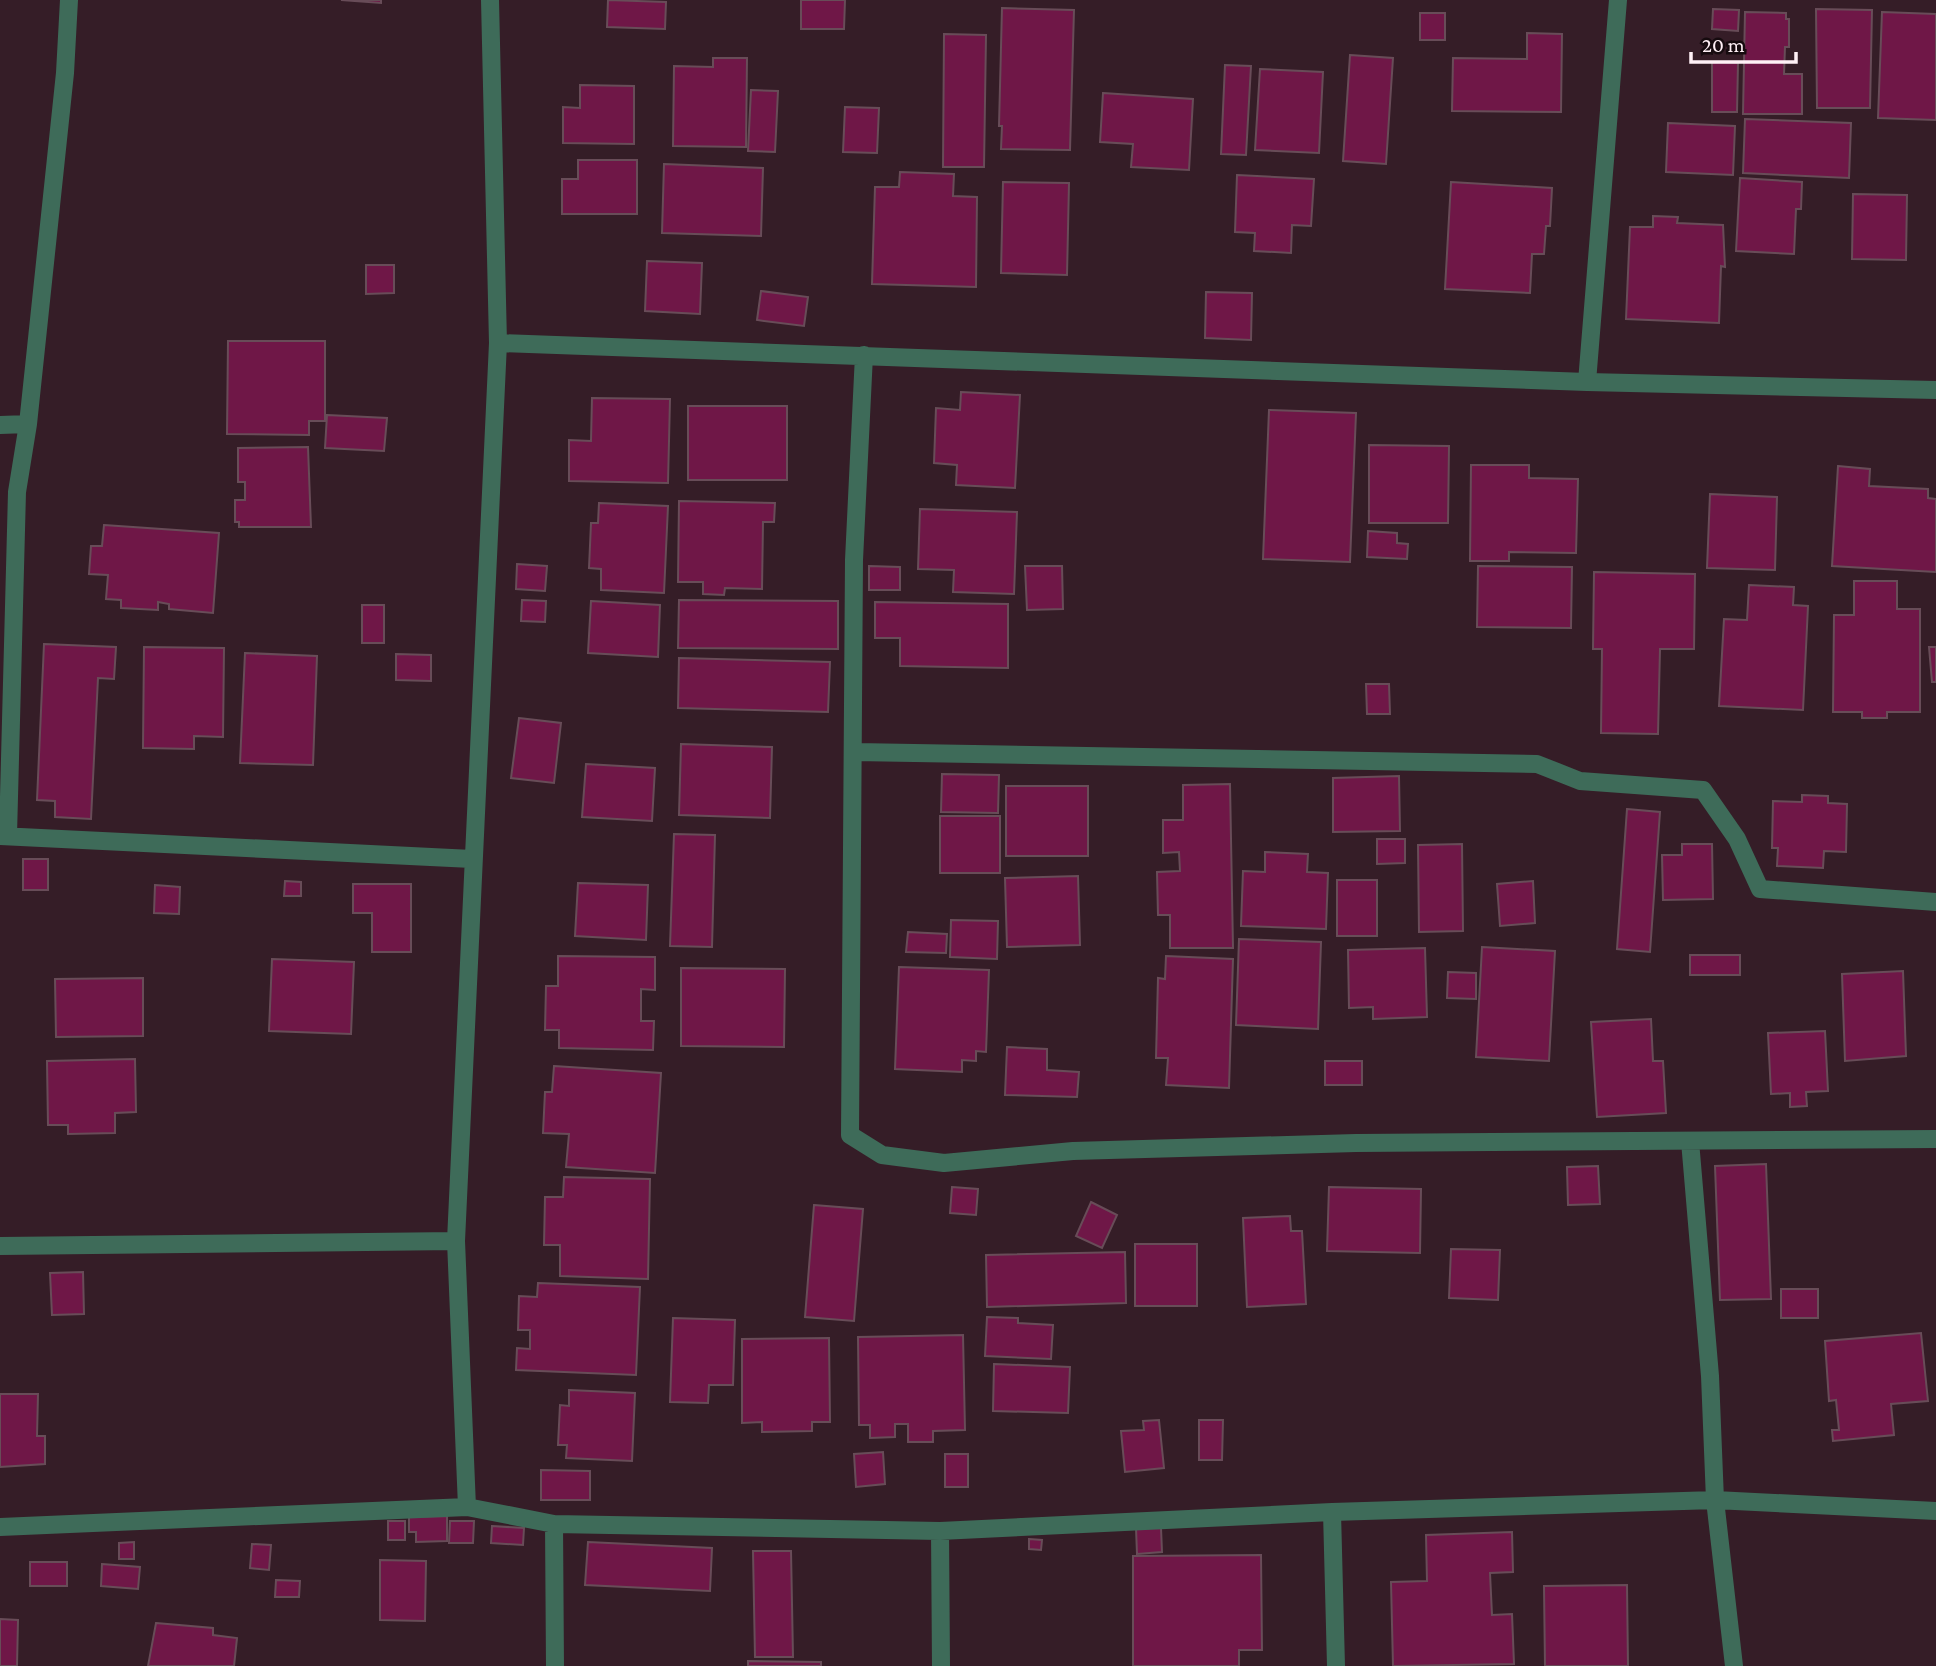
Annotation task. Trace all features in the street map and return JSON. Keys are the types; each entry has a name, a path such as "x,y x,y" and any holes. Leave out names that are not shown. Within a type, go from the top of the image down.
{"street":[{"path":"69,0 65,73 28,424 17,492 4,835 471,859"},
{"path":"467,1507 456,1241 471,859 498,343 490,0"},
{"path":"1587,382 1618,0"},
{"path":"498,343 1587,382 1936,390"},
{"path":"864,355 855,560 850,1135 882,1155 944,1163 1100,1150 1356,1143 1936,1139"},
{"path":"0,425 28,424"},
{"path":"855,752 1537,764 1580,781 1703,790 1737,839 1760,889 1936,902"},
{"path":"1690,1141 1710,1376 1715,1500 1734,1666"},
{"path":"0,1246 456,1241"},
{"path":"0,1527 467,1507 554,1524 940,1531 1332,1512 1715,1500 1936,1511"},
{"path":"1332,1512 1336,1666"},
{"path":"554,1524 555,1666"},
{"path":"940,1531 940,1666"}],"building":[{"path":"341,0 381,0 381,3"},
{"path":"608,0 666,2 665,29 607,27"},
{"path":"801,0 845,0 844,29 801,29"},
{"path":"1002,8 1074,10 1070,150 1001,149 1002,126 999,126"},
{"path":"1713,9 1739,10 1738,31 1712,29"},
{"path":"1816,9 1872,10 1870,108 1817,108"},
{"path":"1745,12 1786,13 1786,19 1789,19 1789,47 1785,47 1784,74 1802,74 1802,114 1743,114"},
{"path":"1882,12 1936,14 1936,120 1878,118"},
{"path":"1420,13 1445,13 1445,40 1420,40"},
{"path":"1527,33 1562,34 1561,112 1452,111 1453,58 1527,59"},
{"path":"944,34 986,35 984,167 943,167"},
{"path":"1350,55 1393,58 1386,164 1343,161"},
{"path":"713,58 747,58 746,147 673,146 674,66 713,67"},
{"path":"1712,62 1738,63 1737,112 1712,112"},
{"path":"1225,65 1251,66 1246,155 1221,154"},
{"path":"1260,69 1323,72 1319,153 1255,150"},
{"path":"580,85 634,86 634,144 563,143 563,107 580,108"},
{"path":"751,90 778,91 775,152 748,151"},
{"path":"1103,93 1193,99 1189,170 1131,167 1133,144 1100,142"},
{"path":"845,107 879,108 877,153 843,152"},
{"path":"1745,119 1851,123 1849,178 1743,173"},
{"path":"1668,123 1735,126 1733,175 1666,172"},
{"path":"578,160 637,160 637,214 562,214 562,179 578,179"},
{"path":"664,164 763,168 761,236 662,233"},
{"path":"900,172 954,174 953,196 977,197 976,287 872,284 875,187 899,187"},
{"path":"1237,175 1314,179 1311,226 1292,225 1291,253 1254,251 1255,233 1235,232"},
{"path":"1740,178 1802,182 1801,209 1796,209 1794,254 1736,251"},
{"path":"1003,182 1069,183 1067,275 1001,273"},
{"path":"1451,182 1552,188 1550,226 1546,226 1544,254 1532,254 1530,293 1445,289"},
{"path":"1853,194 1907,195 1906,260 1852,259"},
{"path":"1653,216 1678,217 1677,223 1723,225 1725,267 1721,266 1719,323 1626,319 1630,227 1653,227"},
{"path":"647,261 702,263 700,314 645,311"},
{"path":"366,265 394,265 394,293 366,294"},
{"path":"761,291 808,297 804,326 757,320"},
{"path":"1206,292 1252,293 1251,340 1205,338"},
{"path":"228,341 325,341 325,421 309,421 309,435 227,434"},
{"path":"961,392 1020,395 1015,488 956,485 957,465 934,463 936,408 960,410"},
{"path":"592,398 670,399 668,483 569,481 569,440 591,441"},
{"path":"688,406 787,406 787,480 688,480"},
{"path":"1269,410 1356,413 1350,562 1263,559"},
{"path":"327,415 387,418 384,451 325,448"},
{"path":"1369,445 1449,446 1448,523 1369,523"},
{"path":"308,447 311,527 239,527 239,522 235,522 235,500 245,500 245,482 238,482 238,448"},
{"path":"1471,465 1529,465 1529,478 1578,479 1576,553 1509,552 1509,561 1470,561"},
{"path":"1838,466 1870,469 1869,486 1928,489 1928,498 1936,499 1936,572 1832,566"},
{"path":"1710,494 1777,497 1775,570 1707,568"},
{"path":"679,501 775,503 774,522 763,522 762,589 725,588 724,595 703,594 703,582 678,582"},
{"path":"599,503 668,506 664,593 601,590 601,569 589,568 591,523 598,523"},
{"path":"920,509 1017,512 1014,594 953,592 954,570 918,569"},
{"path":"104,525 219,533 213,613 169,609 169,604 158,602 158,610 121,608 121,600 106,599 108,575 89,574 91,546 102,546"},
{"path":"1368,531 1397,533 1397,543 1408,544 1407,559 1367,557"},
{"path":"517,564 547,566 545,591 516,589"},
{"path":"869,566 900,567 900,590 869,590"},
{"path":"1025,566 1062,566 1063,609 1027,610"},
{"path":"1478,566 1572,567 1571,628 1477,627"},
{"path":"1594,572 1695,574 1694,649 1660,649 1658,734 1601,733 1602,649 1593,649"},
{"path":"1854,581 1897,581 1897,609 1920,609 1920,712 1887,712 1887,718 1862,718 1862,712 1833,712 1834,615 1854,615"},
{"path":"1749,585 1794,587 1793,605 1808,606 1803,710 1719,706 1724,619 1747,620"},
{"path":"522,600 546,601 545,622 521,621"},
{"path":"679,600 838,601 838,649 678,648"},
{"path":"591,601 660,605 658,657 588,653"},
{"path":"875,602 1008,604 1008,668 900,666 900,638 875,638"},
{"path":"362,605 384,605 384,643 362,643"},
{"path":"44,644 116,647 114,679 98,678 91,819 55,817 55,801 37,800"},
{"path":"144,647 224,648 223,737 194,736 194,749 143,748"},
{"path":"1929,647 1936,647 1936,682 1932,682"},
{"path":"245,653 317,656 313,765 240,763"},
{"path":"396,654 431,655 431,681 396,680"},
{"path":"679,658 830,662 828,712 678,708"},
{"path":"1366,684 1389,684 1390,714 1367,714"},
{"path":"519,718 561,723 554,783 511,778"},
{"path":"681,744 772,747 770,818 679,815"},
{"path":"586,764 655,768 652,821 582,817"},
{"path":"942,774 999,775 998,813 941,812"},
{"path":"1399,776 1400,831 1333,832 1333,778"},
{"path":"1230,784 1233,948 1170,948 1170,915 1158,915 1157,872 1180,871 1179,852 1163,853 1163,820 1183,820 1183,785"},
{"path":"1006,786 1088,786 1088,856 1006,856"},
{"path":"1802,795 1828,796 1828,803 1847,804 1846,852 1824,851 1823,868 1777,866 1778,848 1772,848 1773,801 1802,802"},
{"path":"1627,809 1660,812 1650,952 1617,949"},
{"path":"940,816 1000,816 1000,873 940,873"},
{"path":"674,834 715,835 712,947 670,946"},
{"path":"1377,839 1405,839 1405,863 1377,864"},
{"path":"1462,844 1463,931 1419,932 1418,845"},
{"path":"1682,844 1712,844 1713,899 1663,900 1662,855 1682,855"},
{"path":"1265,852 1308,854 1307,872 1328,873 1326,929 1241,926 1243,871 1265,872"},
{"path":"23,859 48,859 48,890 23,890"},
{"path":"1078,876 1080,945 1007,947 1005,878"},
{"path":"1337,880 1377,880 1377,936 1337,936"},
{"path":"285,881 301,882 301,896 284,896"},
{"path":"1533,881 1535,923 1500,926 1497,884"},
{"path":"578,883 648,885 646,940 575,936"},
{"path":"353,884 411,884 411,952 372,952 372,913 353,913"},
{"path":"155,885 180,887 179,914 154,913"},
{"path":"951,920 998,921 997,959 950,957"},
{"path":"908,932 947,934 946,953 906,952"},
{"path":"1239,939 1321,942 1318,1029 1236,1025"},
{"path":"1482,947 1555,951 1549,1061 1476,1057"},
{"path":"1425,948 1427,1017 1373,1019 1373,1007 1349,1008 1348,950"},
{"path":"1690,955 1740,955 1740,975 1690,975"},
{"path":"558,956 655,957 655,990 641,989 641,1021 654,1021 653,1050 559,1048 559,1030 545,1030 546,986 558,986"},
{"path":"1166,956 1233,959 1229,1088 1166,1085 1168,1058 1156,1058 1158,978 1165,979"},
{"path":"272,959 354,962 351,1034 269,1031"},
{"path":"899,967 989,970 986,1052 976,1051 976,1061 962,1060 962,1072 895,1069"},
{"path":"681,968 785,969 784,1047 681,1046"},
{"path":"1903,971 1906,1056 1845,1061 1842,974"},
{"path":"1448,972 1476,973 1476,999 1447,998"},
{"path":"143,978 143,1036 56,1037 55,979"},
{"path":"1651,1019 1653,1061 1663,1061 1666,1113 1597,1117 1591,1022"},
{"path":"1825,1031 1828,1091 1806,1092 1807,1106 1790,1107 1790,1093 1771,1094 1768,1033"},
{"path":"1007,1047 1047,1049 1047,1070 1079,1072 1077,1097 1005,1095"},
{"path":"135,1059 136,1112 115,1113 115,1133 68,1134 68,1125 48,1125 47,1061"},
{"path":"1325,1061 1362,1061 1362,1085 1325,1085"},
{"path":"554,1066 661,1073 655,1173 566,1167 569,1134 543,1133 545,1092 552,1092"},
{"path":"1766,1164 1771,1299 1720,1300 1715,1166"},
{"path":"1598,1166 1600,1204 1568,1205 1567,1167"},
{"path":"564,1177 650,1179 648,1279 560,1276 560,1245 544,1245 545,1197 563,1197"},
{"path":"952,1187 978,1189 976,1215 950,1213"},
{"path":"1329,1187 1421,1189 1420,1253 1327,1251"},
{"path":"1091,1202 1117,1215 1102,1248 1076,1236"},
{"path":"814,1205 863,1209 854,1321 805,1317"},
{"path":"1290,1216 1291,1231 1302,1231 1306,1304 1247,1307 1243,1218"},
{"path":"1135,1244 1197,1244 1197,1306 1135,1306"},
{"path":"1451,1249 1500,1250 1498,1300 1449,1298"},
{"path":"1125,1252 1126,1303 987,1307 986,1255"},
{"path":"83,1272 84,1314 52,1315 50,1273"},
{"path":"538,1283 640,1287 636,1375 516,1370 517,1348 530,1349 530,1330 518,1330 519,1296 537,1297"},
{"path":"1781,1289 1818,1289 1818,1318 1781,1318"},
{"path":"987,1317 1018,1318 1018,1323 1053,1325 1051,1359 985,1356"},
{"path":"673,1318 735,1320 733,1385 709,1385 708,1403 670,1402"},
{"path":"1921,1333 1928,1401 1891,1404 1894,1435 1833,1441 1832,1430 1839,1430 1836,1400 1829,1401 1825,1341"},
{"path":"963,1335 965,1430 933,1431 933,1442 908,1442 908,1424 895,1424 895,1437 870,1438 870,1425 859,1425 858,1337"},
{"path":"829,1338 830,1422 812,1422 812,1431 762,1432 762,1422 742,1423 742,1339"},
{"path":"994,1364 1070,1367 1068,1413 993,1411"},
{"path":"569,1390 635,1393 632,1461 566,1458 567,1445 558,1445 560,1405 569,1406"},
{"path":"0,1394 38,1394 37,1436 45,1436 45,1464 0,1467"},
{"path":"1159,1420 1164,1468 1125,1472 1121,1431 1144,1430 1143,1421"},
{"path":"1199,1420 1223,1420 1222,1460 1199,1460"},
{"path":"883,1452 885,1484 856,1487 854,1454"},
{"path":"945,1454 968,1454 968,1487 945,1487"},
{"path":"541,1470 590,1471 590,1500 541,1500"},
{"path":"447,1516 447,1541 416,1542 416,1532 409,1532 409,1517"},
{"path":"388,1521 405,1521 405,1540 388,1540"},
{"path":"450,1521 474,1521 473,1543 449,1543"},
{"path":"492,1526 524,1528 523,1545 491,1543"},
{"path":"1136,1528 1161,1528 1162,1552 1137,1554"},
{"path":"1512,1532 1513,1572 1490,1573 1492,1615 1512,1614 1514,1664 1393,1666 1391,1582 1427,1581 1426,1535"},
{"path":"1029,1539 1042,1540 1041,1550 1029,1549"},
{"path":"134,1542 134,1559 119,1559 119,1543"},
{"path":"588,1542 712,1548 710,1591 585,1585"},
{"path":"252,1544 271,1545 269,1570 250,1568"},
{"path":"753,1551 791,1551 793,1657 755,1657"},
{"path":"1261,1555 1262,1650 1239,1650 1239,1666 1133,1666 1133,1556"},
{"path":"380,1560 426,1561 425,1621 380,1620"},
{"path":"30,1562 67,1562 67,1586 30,1586"},
{"path":"102,1564 140,1567 138,1589 101,1586"},
{"path":"276,1580 300,1581 299,1597 275,1597"},
{"path":"1627,1585 1628,1666 1545,1666 1544,1586"},
{"path":"0,1619 18,1620 17,1666 0,1666"},
{"path":"156,1623 213,1628 213,1635 237,1638 234,1666 148,1666"},
{"path":"748,1661 821,1662 821,1666 748,1666"}]}
